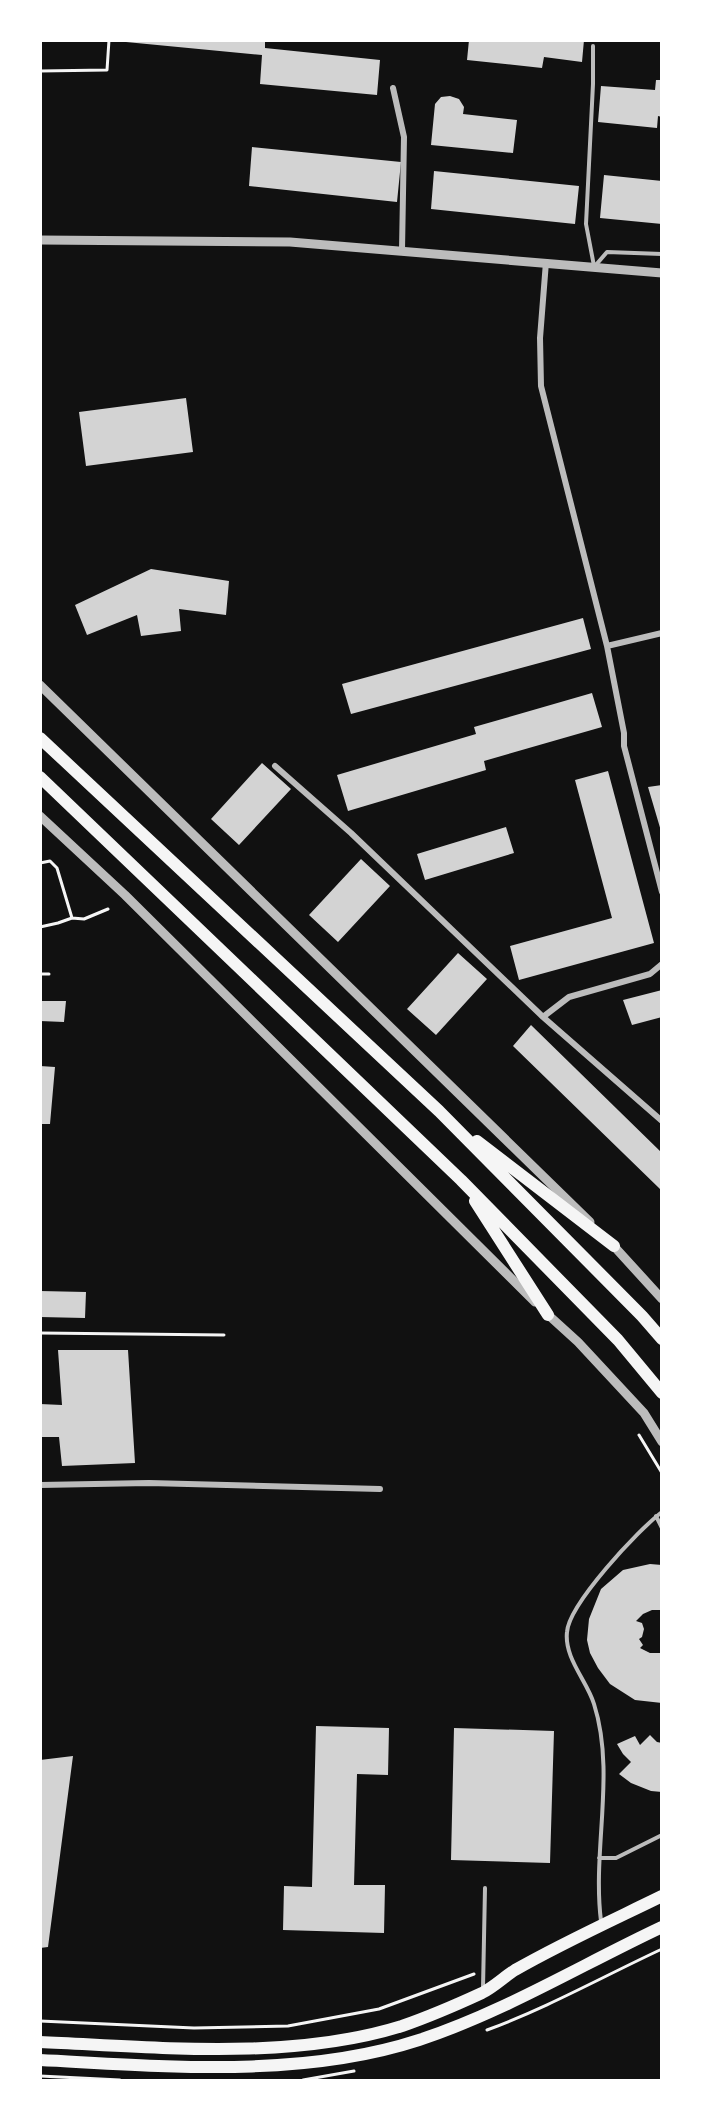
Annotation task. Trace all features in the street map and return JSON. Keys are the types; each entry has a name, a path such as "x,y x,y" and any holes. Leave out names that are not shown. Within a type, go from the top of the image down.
{"main road":[{"path":"40,738 439,1112 642,1316 662,1339"},
{"path":"40,777 461,1180 618,1340 662,1393"},
{"path":"439,1112 614,1246"},
{"path":"461,1180 548,1315"},
{"path":"40,2042 240,2049 369,2035 404,2025 483,1992 514,1971 662,1896"},
{"path":"40,2060 194,2068 246,2067 334,2059 375,2051 419,2040 516,2001 662,1927"}],"street":[{"path":"393,88 404,137 402,250"},
{"path":"40,240 290,242 662,273"},
{"path":"546,262 540,338 541,386 607,646 624,733 624,746 662,892"},
{"path":"607,646 662,633"},
{"path":"40,685 614,1246 662,1299"},
{"path":"275,766 351,833 543,1017 662,1121"},
{"path":"40,816 125,895 548,1315 578,1342 644,1413 662,1442"},
{"path":"543,1017 569,997 650,974 662,964"},
{"path":"40,1485 149,1483 380,1490"}],"lane":[{"path":"593,46 586,224 595,267"},
{"path":"595,267 607,252 662,254"},
{"path":"602,1925 598,1896 603,1751 594,1703 571,1655 567,1632 577,1606 615,1558 662,1512"},
{"path":"656,1516 662,1528"},
{"path":"599,1858 616,1858 662,1835"},
{"path":"483,1992 485,1888"}],"path":[{"path":"40,71 107,70 109,40"},
{"path":"40,863 50,861 54,857"},
{"path":"50,861 57,868 72,918"},
{"path":"40,927 72,918 84,919 108,909"},
{"path":"40,974 50,974"},
{"path":"40,1332 224,1335"},
{"path":"639,1435 662,1473"},
{"path":"40,2021 194,2028 288,2026 379,2008 483,1971"},
{"path":"40,2076 120,2080"}],"building":[{"path":"127,40 265,40 265,48 380,60 377,95 260,84 262,55 126,42"},
{"path":"469,40 584,40 582,62 544,57 542,68 467,60"},
{"path":"656,80 662,80 662,117 658,116 657,128 598,122 601,86 655,90"},
{"path":"450,96 459,99 464,107 463,114 517,120 513,153 431,145 435,104 441,97"},
{"path":"252,147 401,162 397,202 249,186"},
{"path":"434,171 579,186 575,224 431,209"},
{"path":"604,175 662,181 662,224 600,218"},
{"path":"186,398 193,452 86,466 79,412"},
{"path":"151,569 229,581 226,615 179,609 181,631 141,636 137,615 87,635 75,605"},
{"path":"583,618 591,649 351,714 342,684"},
{"path":"592,693 602,727 484,761 486,770 348,811 337,775 476,734 474,727"},
{"path":"262,763 291,789 239,845 211,819"},
{"path":"608,771 654,943 519,980 510,946 612,918 575,780"},
{"path":"662,785 662,831 661,831 648,787"},
{"path":"506,827 514,853 425,880 417,854"},
{"path":"361,859 390,886 338,942 309,915"},
{"path":"458,953 487,979 436,1035 407,1009"},
{"path":"662,990 662,1017 632,1025 623,1000"},
{"path":"40,1001 66,1001 64,1022 40,1021"},
{"path":"531,1025 662,1153 660,1189 513,1046"},
{"path":"40,1066 55,1067 50,1124 40,1124"},
{"path":"40,1291 86,1292 85,1318 40,1317"},
{"path":"58,1350 128,1350 135,1463 62,1466 59,1437 40,1437 40,1404 62,1405"},
{"path":"650,1564 662,1565 662,1610 652,1610 643,1614 636,1621 642,1623 644,1629 639,1639 643,1645 640,1648 650,1653 662,1653 662,1703 635,1700 610,1684 590,1653 587,1640 589,1619 601,1589 623,1570"},
{"path":"316,1726 389,1728 388,1775 357,1774 354,1885 385,1885 384,1933 283,1930 284,1886 312,1887"},
{"path":"454,1728 554,1731 550,1863 451,1860"},
{"path":"650,1735 657,1742 662,1743 662,1792 651,1791 631,1783 619,1774 631,1762 617,1744 635,1736 640,1745"},
{"path":"73,1756 48,1947 40,1948 40,1760"}]}
